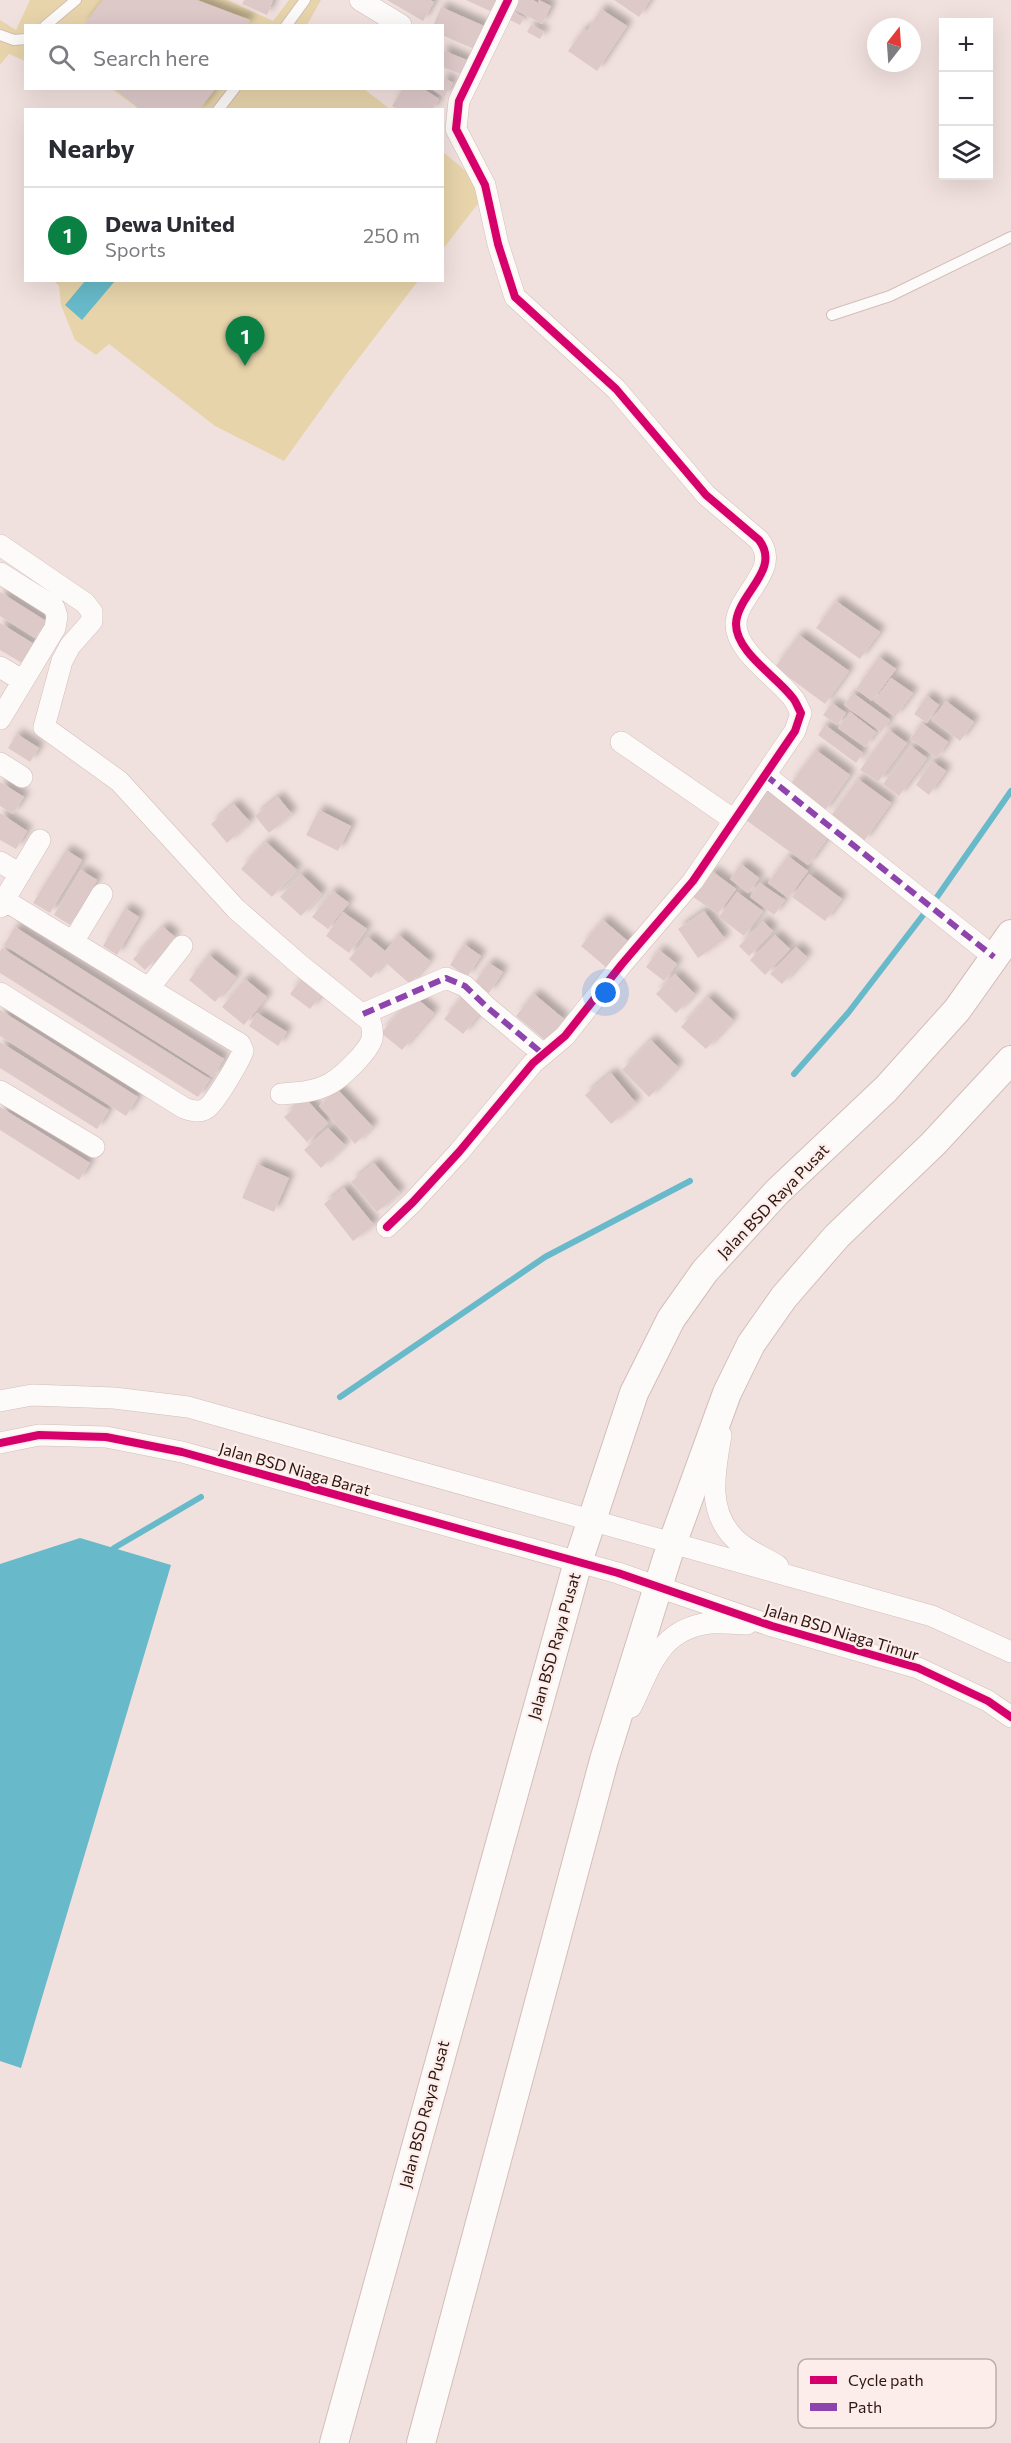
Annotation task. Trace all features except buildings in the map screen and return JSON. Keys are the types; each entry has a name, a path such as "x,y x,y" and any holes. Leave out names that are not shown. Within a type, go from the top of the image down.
{"main road":[{"name":"Jalan BSD Raya Pusat","path":"334,2443 578,1562 634,1393 671,1319 705,1271 777,1192 886,1089 957,1010 1011,934"},
{"path":"421,2443 604,1760 658,1587 727,1393 751,1344 784,1297 837,1236 933,1144 1011,1060"}],"street":[{"path":"360,0 399,24"},
{"path":"387,1227 459,1152 543,1054 565,1036 622,964 693,881 795,730 801,713 793,698 745,649 738,635 736,625 740,606 761,574 766,562 765,548 759,540 706,495 616,389 515,297 498,244 485,185 456,129 459,101 508,0"},
{"path":"0,545 85,603 92,612 92,621 70,646 62,662 44,728 119,781 236,909 370,1021 372,1038 348,1069 331,1083 317,1089 281,1094"},
{"path":"0,573 54,607 57,616 55,628 0,719"},
{"path":"0,667 23,681"},
{"path":"621,742 734,820"},
{"path":"0,764 22,777"},
{"path":"765,775 957,925 994,957"},
{"path":"0,993 184,1108 196,1112 207,1108 243,1051 240,1044 149,988 2,903 40,840"},
{"path":"0,862 20,874"},
{"path":"73,942 102,894"},
{"path":"149,988 182,946"},
{"path":"363,1014 447,978 465,986 543,1054"},
{"path":"0,1091 94,1147"},
{"path":"727,1393 713,1486 719,1516 734,1539 800,1579"},
{"name":"Jalan BSD Niaga Barat","path":"0,1401 32,1395 114,1398 188,1407 673,1544"},
{"name":"Jalan BSD Niaga Barat","path":"0,1443 39,1435 106,1437 182,1452 578,1562 658,1587"},
{"path":"673,1544 933,1616 1011,1652"},
{"name":"Jalan BSD Niaga Timur","path":"658,1587 772,1626 918,1668 988,1701 1011,1717"},
{"path":"604,1760 662,1645 684,1629 711,1623 772,1626"}],"lane":[{"path":"47,24 76,0"},
{"path":"287,24 305,0"},
{"path":"0,35 14,40 24,39"},
{"path":"220,108 233,90"},
{"path":"832,315 890,296 1011,237"}],"shaded area":[{"path":"30,0 227,0 273,21 289,0 321,0 308,24 24,24 24,61 9,54 0,65 0,20 16,30"},
{"path":"113,90 365,90 389,108 138,108"},
{"path":"444,153 473,177 483,197 444,248"},
{"path":"55,282 417,282 345,376 284,461 215,426 109,344 96,355 75,340 61,305 59,286"}],"water":[{"path":"84,282 114,282 82,320 65,305"},
{"path":"80,1538 171,1565 21,2068 0,2061 0,1564"}],"waterway":[{"path":"794,1074 848,1013 937,897 1011,791"},
{"path":"340,1397 545,1257 690,1181"},
{"path":"114,1548 201,1497"}],"marked path":[{"path":"765,775 994,957"},
{"path":"363,1014 446,978 465,986 543,1054"}],"cycle path":[{"path":"387,1227 459,1152 533,1063 565,1036 622,964 693,881 795,731 801,713 792,697 742,644 738,634 736,624 738,613 762,572 765,562 765,551 759,540 706,495 616,389 515,297 498,244 485,185 456,129 459,101 508,0"},
{"path":"0,1443 39,1435 106,1437 182,1452 618,1573 772,1626 918,1668 988,1701 1011,1717"}],"place":[{"name":"Dewa United","path":"245,366"}]}
